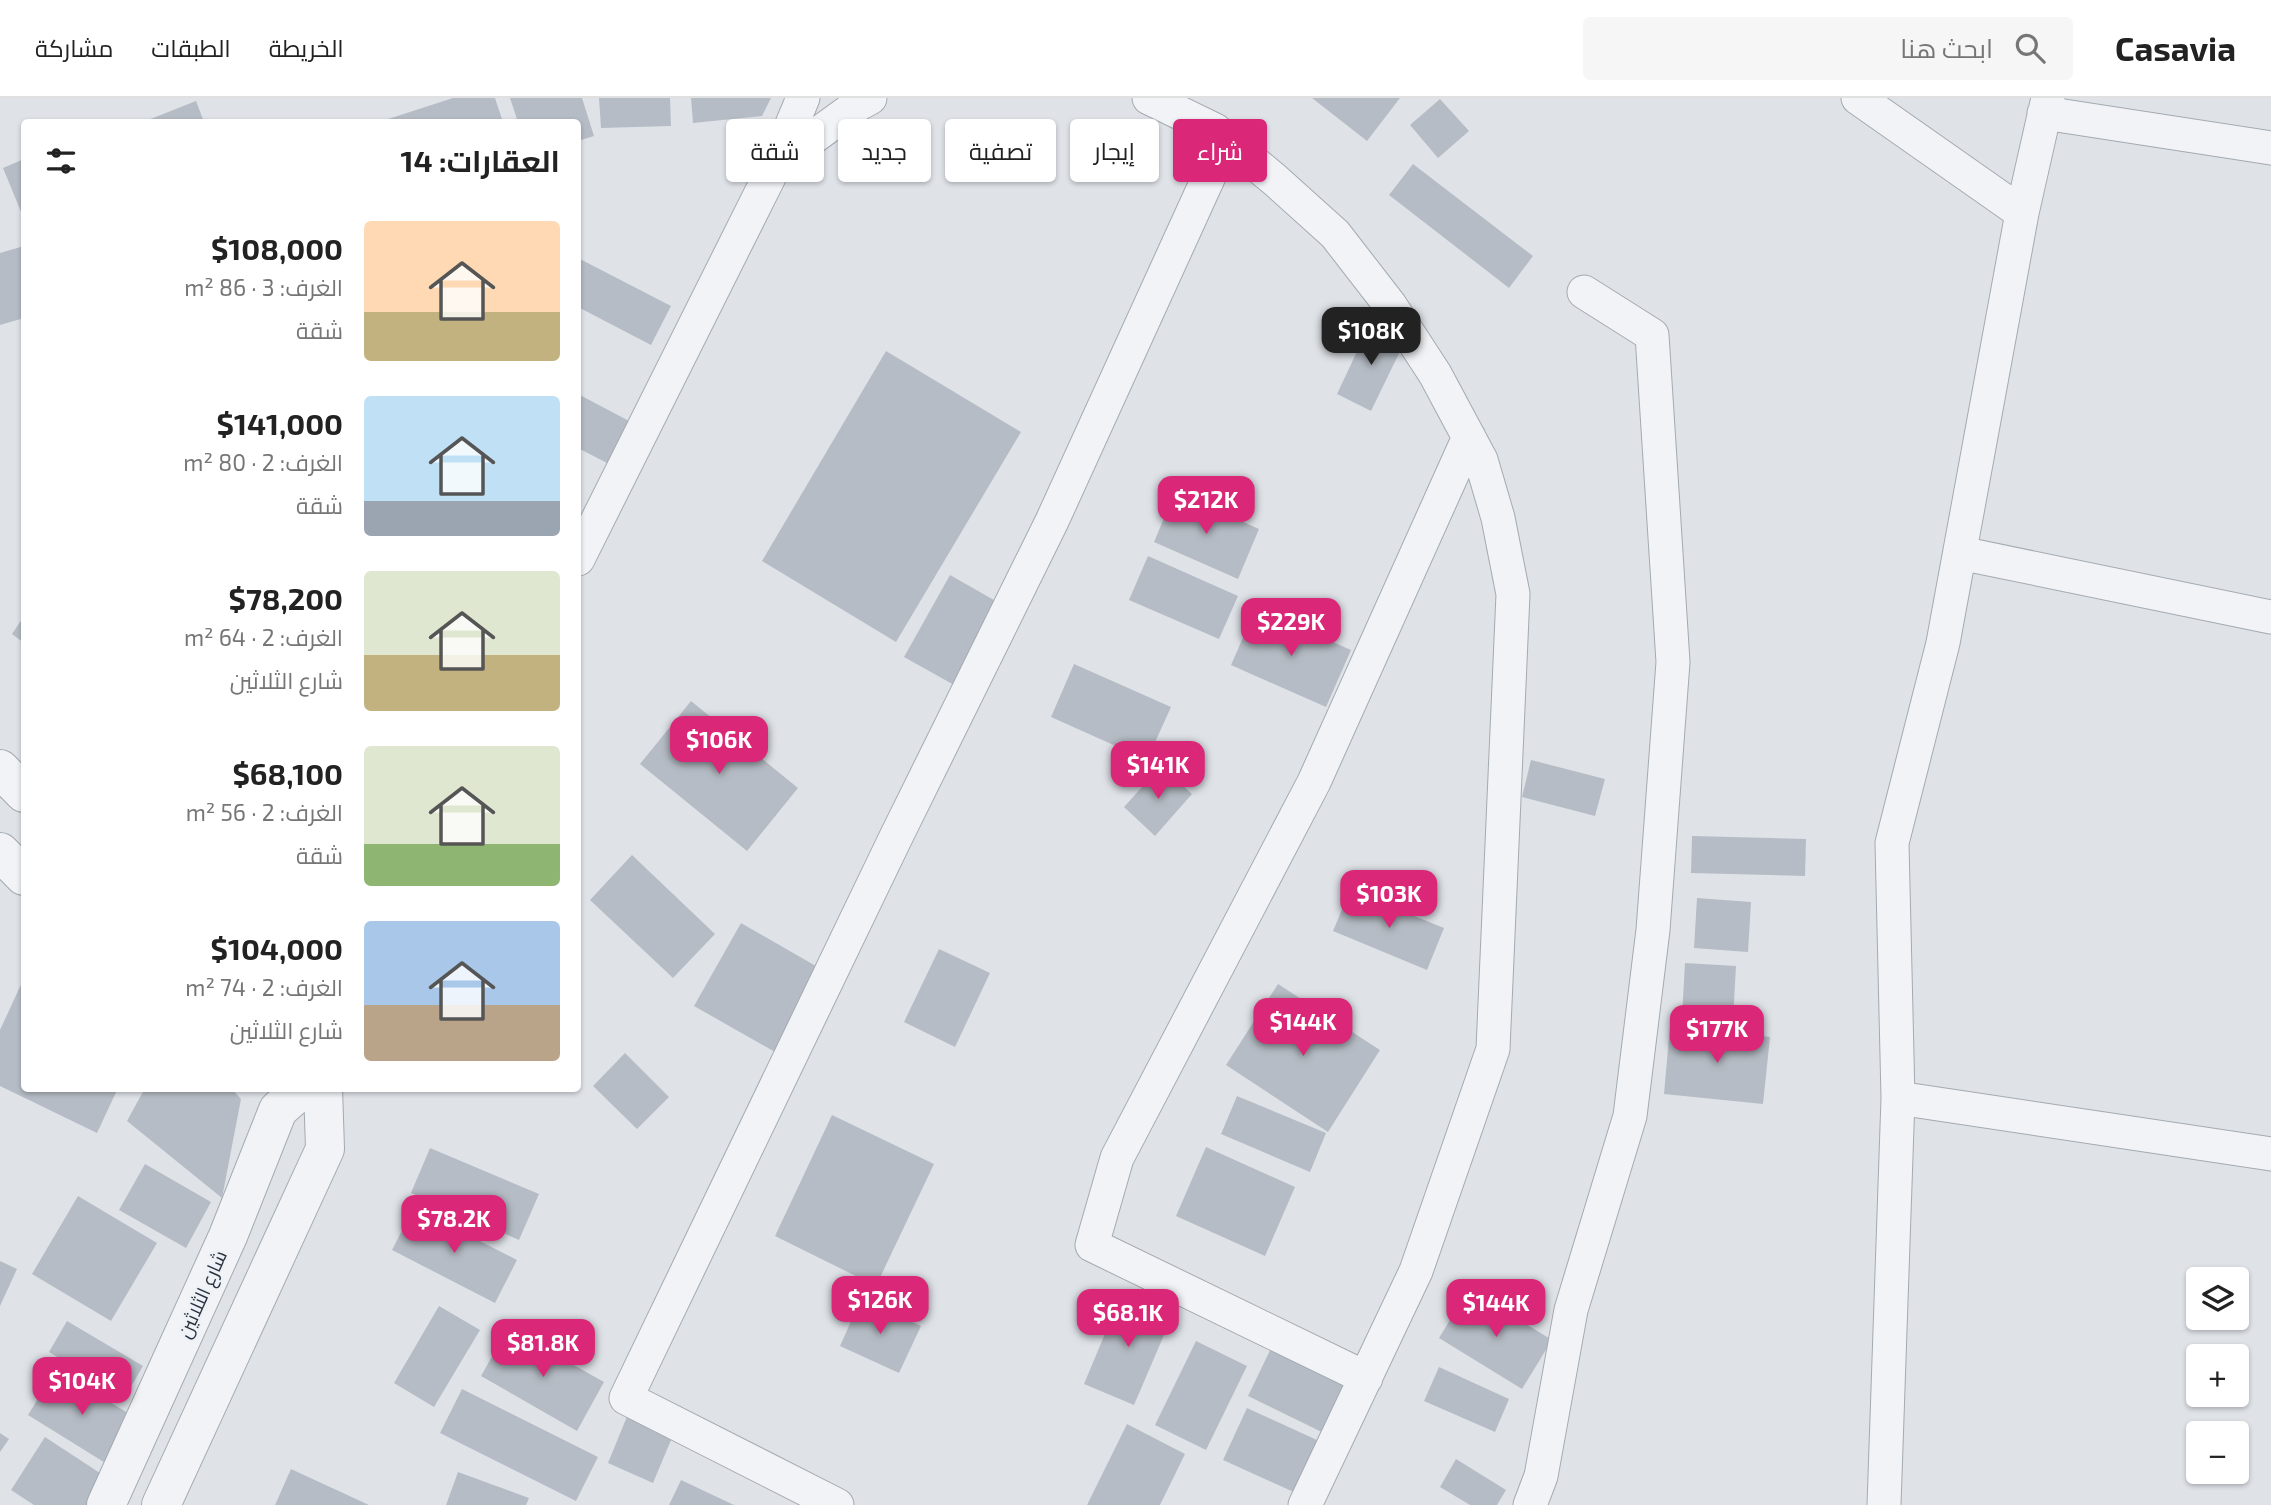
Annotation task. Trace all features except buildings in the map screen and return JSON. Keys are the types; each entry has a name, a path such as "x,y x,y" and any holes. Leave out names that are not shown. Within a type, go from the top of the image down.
{"street":[{"path":"794,119 803,98"},
{"path":"824,129 870,98"},
{"path":"1149,98 1192,119"},
{"path":"1858,98 2022,213"},
{"path":"1884,1505 1898,1098 1892,843 1943,643 2022,213 2046,106 2271,148"},
{"path":"1267,175 1335,234 1390,305 1435,374 1482,460 1498,518 1513,594 1493,1049 1416,1271 1305,1505"},
{"path":"581,553 766,182"},
{"path":"836,1505 626,1398 895,839 1052,521 1206,182"},
{"path":"1530,1505 1541,1476 1570,1310 1630,1116 1653,930 1674,662 1652,335 1584,292"},
{"path":"1366,1378 1092,1245 1116,1158 1314,782 1469,437"},
{"path":"1960,553 2271,617"},
{"path":"0,769 21,790"},
{"path":"161,1505 325,1149 323,1092"},
{"path":"279,1096 325,1149"},
{"name":"شارع الثلاثين","path":"106,1505 228,1236 279,1096"},
{"path":"1898,1098 2271,1154"}]}
